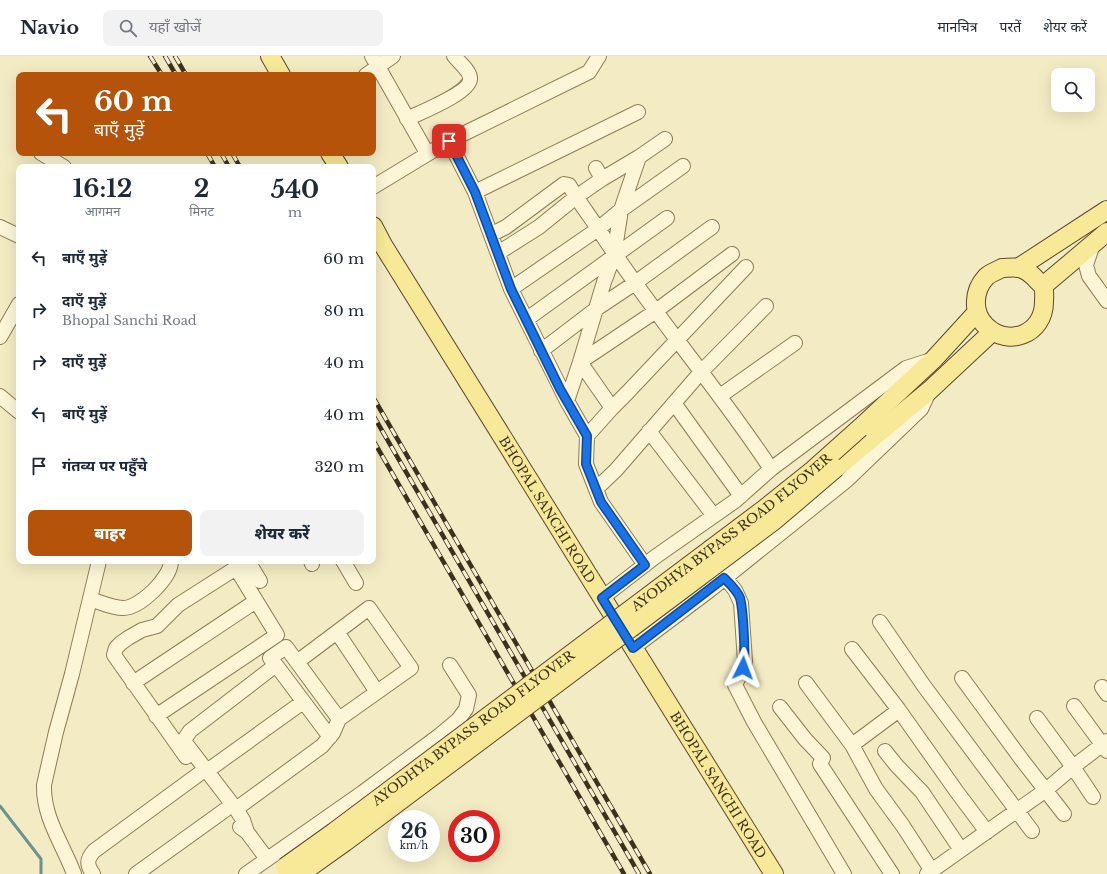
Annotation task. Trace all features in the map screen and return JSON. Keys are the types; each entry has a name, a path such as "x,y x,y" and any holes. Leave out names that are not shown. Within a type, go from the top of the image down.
{"main road":[{"path":"270,56 279,72"},
{"path":"1018,268 1107,210"},
{"name":"BHOPAL SANCHI ROAD","path":"376,232 774,874"},
{"path":"1043,286 1107,232"},
{"path":"1002,268 1018,268 1029,272 1043,286 1044,308 1039,322 1027,333 1015,337 1002,336 985,324 975,300 978,290 986,276 1002,268"},
{"name":"AYODHYA BYPASS ROAD FLYOVER","path":"282,869 334,832 763,510 813,470 934,360 985,324"},
{"name":"AYODHYA BYPASS ROAD FLYOVER","path":"282,869 345,842 775,520 930,390 985,324"}],"street":[{"path":"368,72 375,61 393,56"},
{"path":"407,119 449,99 469,84 471,79 470,74 454,56"},
{"path":"376,185 449,141 589,72 599,56"},
{"path":"375,61 427,153"},
{"path":"475,192 638,112"},
{"path":"498,253 539,227 576,198 599,173 639,157 665,139"},
{"path":"449,141 475,192 492,234 511,289 566,401 587,436 586,464 601,502 645,565"},
{"path":"46,156 59,164"},
{"path":"566,401 614,255 621,210 639,157"},
{"path":"511,289 598,229 621,210 683,166"},
{"path":"492,234 506,227 564,184 569,185 614,255 720,396 771,469"},
{"path":"527,320 614,255 667,218"},
{"path":"0,227 16,235"},
{"path":"541,351 596,309 635,283 712,227"},
{"path":"1093,244 1086,265 1089,276 1107,301"},
{"path":"580,362 656,311 732,254"},
{"path":"587,436 746,267"},
{"path":"596,489 616,470 701,372 766,306"},
{"path":"0,337 16,309"},
{"path":"720,396 795,343"},
{"path":"602,598 741,496 771,469 906,368 934,360"},
{"path":"580,362 612,408"},
{"path":"633,648 847,480 921,410 930,390"},
{"path":"0,396 16,409"},
{"path":"674,403 741,496"},
{"path":"649,431 714,516"},
{"path":"74,874 47,813 44,785 98,564"},
{"path":"90,599 114,607 122,608 132,606 146,597 163,580 168,573 170,564"},
{"path":"250,564 260,581"},
{"path":"345,564 356,583"},
{"path":"156,716 277,635 236,568 178,605 157,626 142,630 128,638 116,648 114,655 156,716 203,773 230,809 237,824 247,832 282,869"},
{"path":"724,578 735,590 741,603 745,661 735,685 754,722 844,874"},
{"path":"133,684 256,601"},
{"path":"136,874 322,746 337,726 339,719 411,668 369,608 297,662"},
{"path":"880,622 924,686 947,714 1032,830"},
{"path":"337,632 377,692"},
{"path":"330,737 270,658 286,647 339,719"},
{"path":"852,649 899,710 987,832"},
{"path":"246,874 282,869 362,793 458,720 466,708 469,696 450,664"},
{"path":"203,773 184,740 186,736 190,731 276,665"},
{"path":"962,678 1064,814"},
{"path":"806,683 852,745 876,789 903,826 929,872 1017,811 1046,790 1073,767 1105,745 1074,706"},
{"path":"93,874 87,861 94,851 303,702"},
{"path":"780,707 822,758 820,764 892,874"},
{"path":"852,745 899,710"},
{"path":"1037,718 1093,797"},
{"path":"885,751 922,792 961,850"}],"waterway":[{"path":"0,806 41,859 41,874"}],"railway":[{"path":"150,56 160,72"},
{"path":"165,56 174,72"},
{"path":"175,56 184,72"},
{"path":"209,156 213,164"},
{"path":"223,156 227,164"},
{"path":"234,156 238,164"},
{"path":"376,402 650,874"},
{"path":"376,420 639,874"},
{"path":"376,445 624,874"}],"route":[{"path":"449,141 475,192 492,234 511,289 566,401 587,436 586,464 601,502 645,565 602,598 633,648 724,578 735,590 741,603 745,653 743,668"}]}
